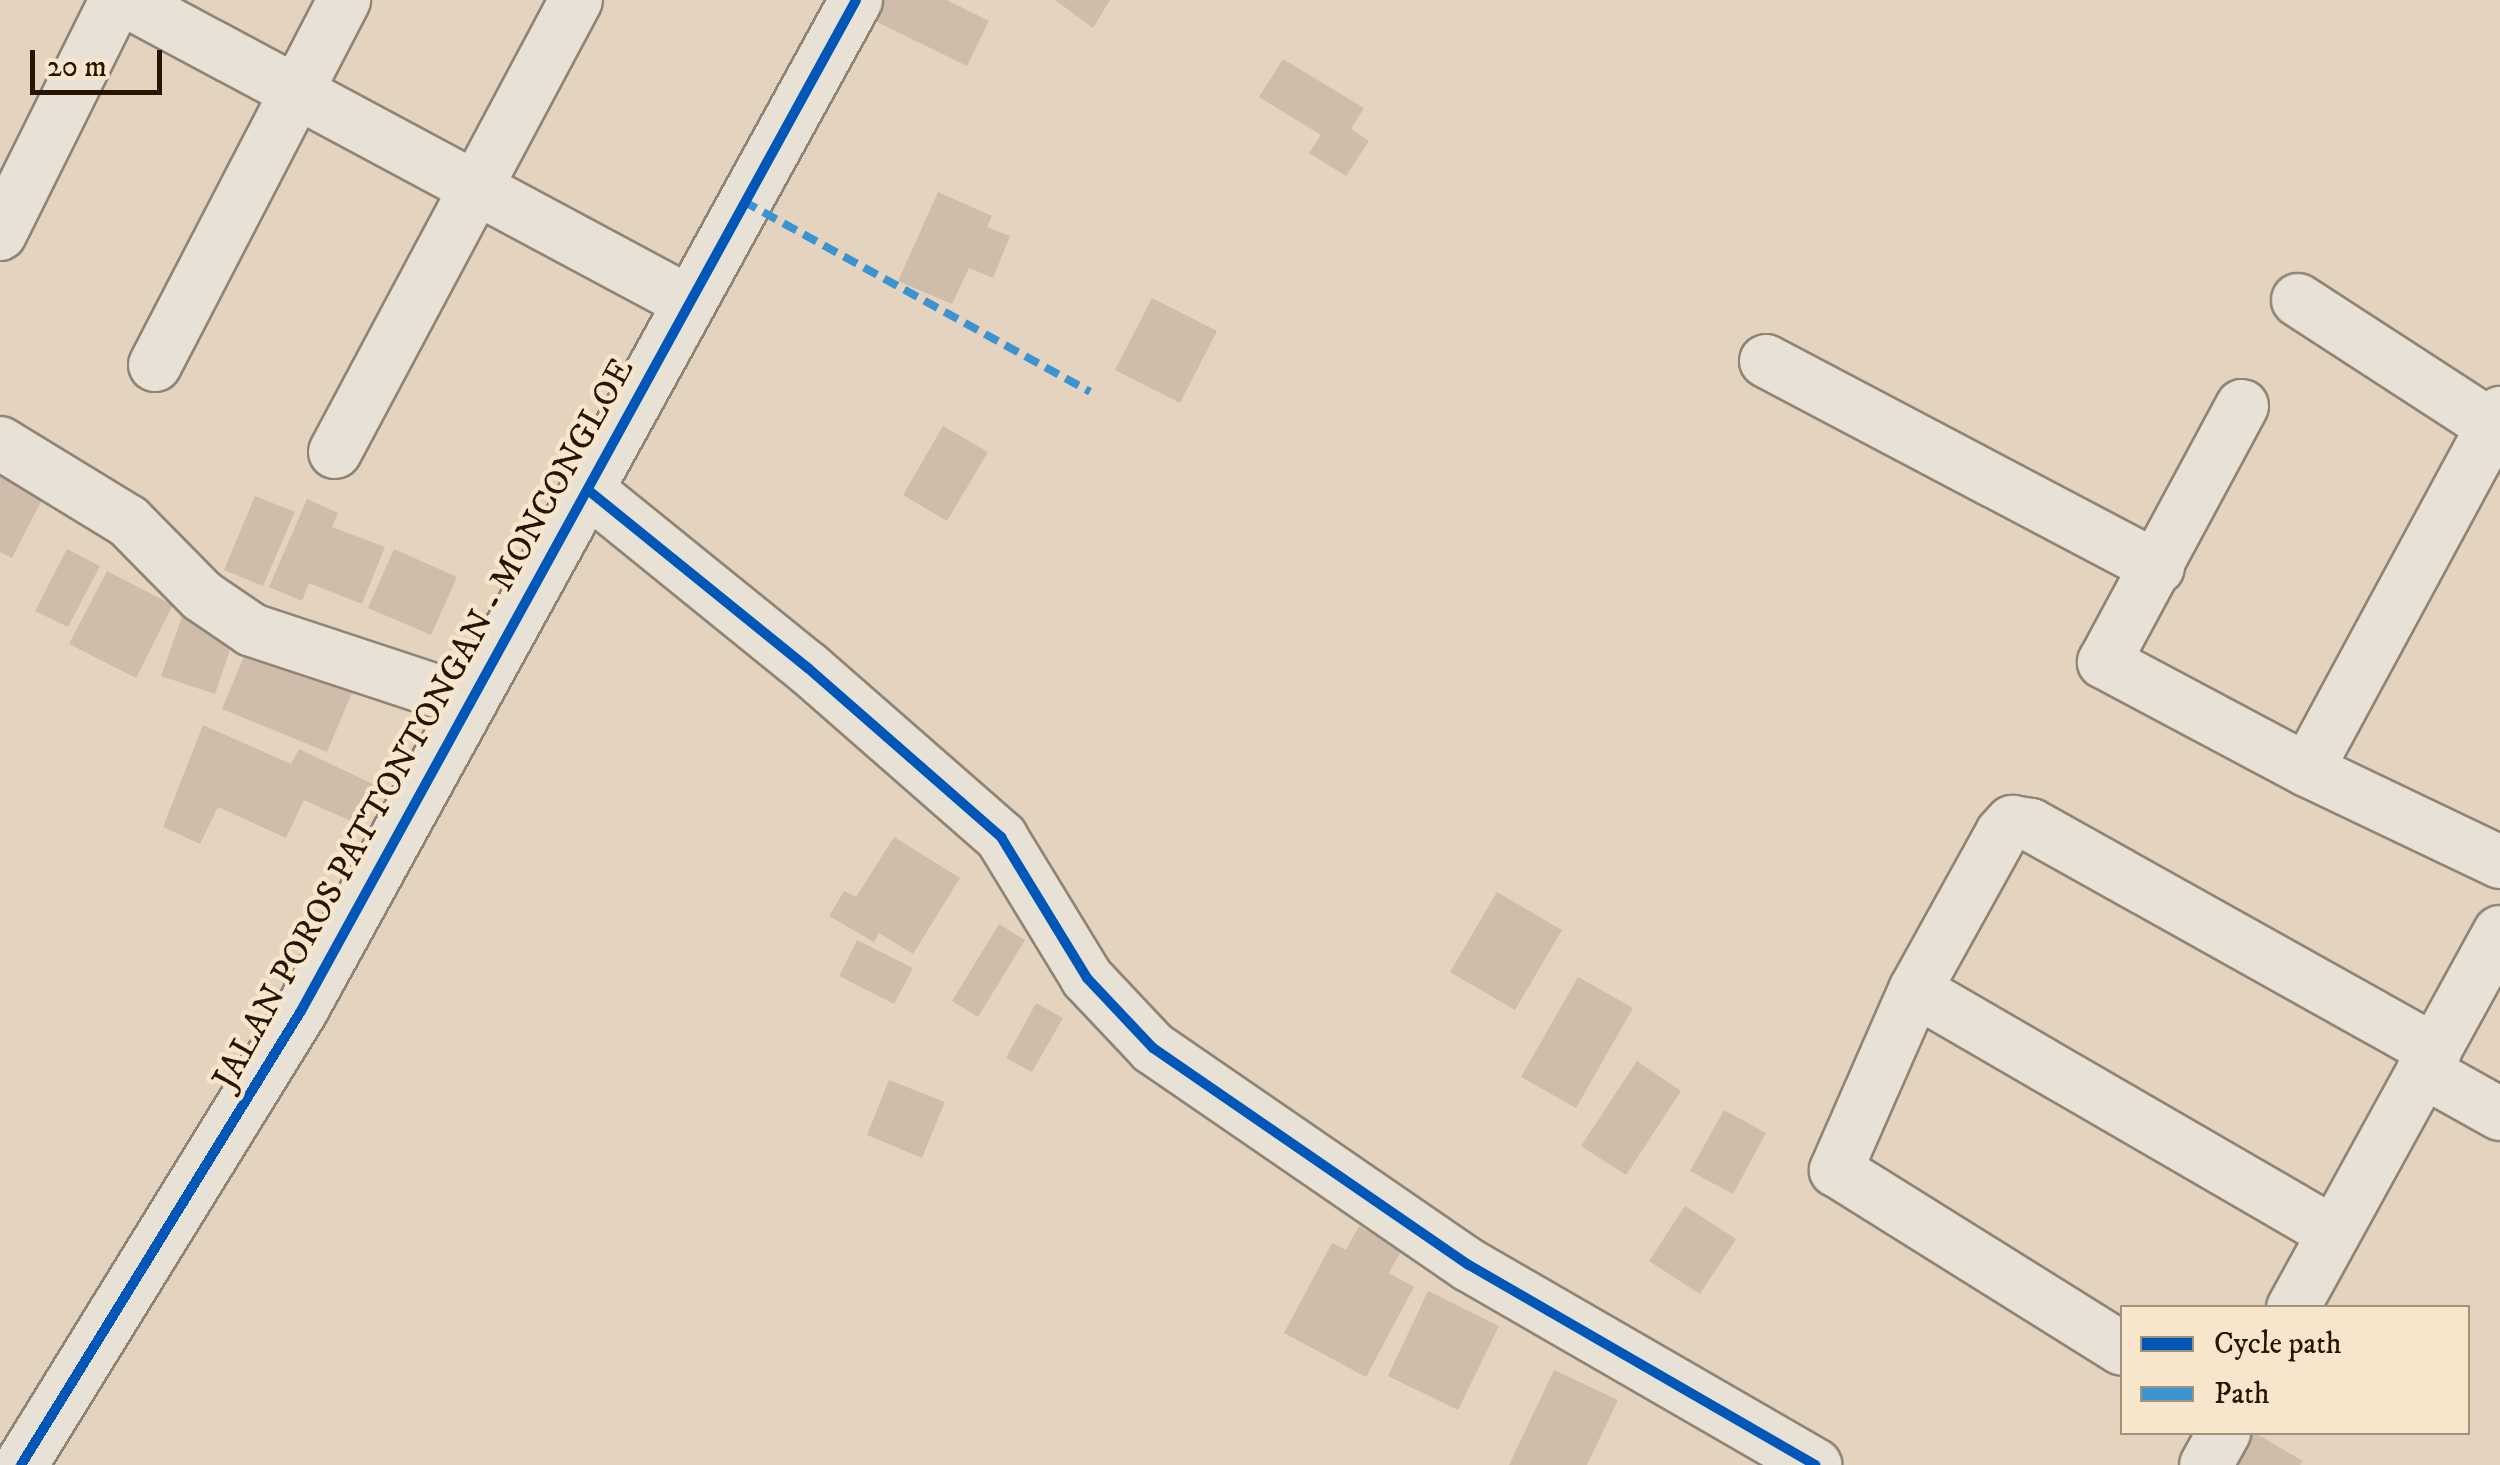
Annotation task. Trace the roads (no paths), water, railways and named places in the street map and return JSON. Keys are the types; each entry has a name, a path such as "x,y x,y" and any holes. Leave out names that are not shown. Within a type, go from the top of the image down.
{"street":[{"path":"0,234 116,0"},
{"path":"125,0 689,302"},
{"path":"155,365 344,0"},
{"path":"336,452 576,0"},
{"name":"JALAN POROS PATTONTONGAN - MONCONGLOE","path":"21,1465 301,1011 856,0"},
{"path":"2298,300 2497,424 2306,770"},
{"path":"1766,360 2158,568"},
{"path":"2242,406 2104,662 2306,770 2500,862"},
{"path":"0,443 128,521 202,596 252,630 470,702"},
{"path":"588,490 808,668 1000,837 1087,978 1153,1048 1468,1265 1816,1465"},
{"path":"2120,1348 1836,1170 1916,990 2012,822 2031,825 2429,1061 2500,1114"},
{"path":"2295,1305 2500,932"},
{"path":"1916,990 2334,1233"},
{"path":"2206,1465 2222,1435"}]}
